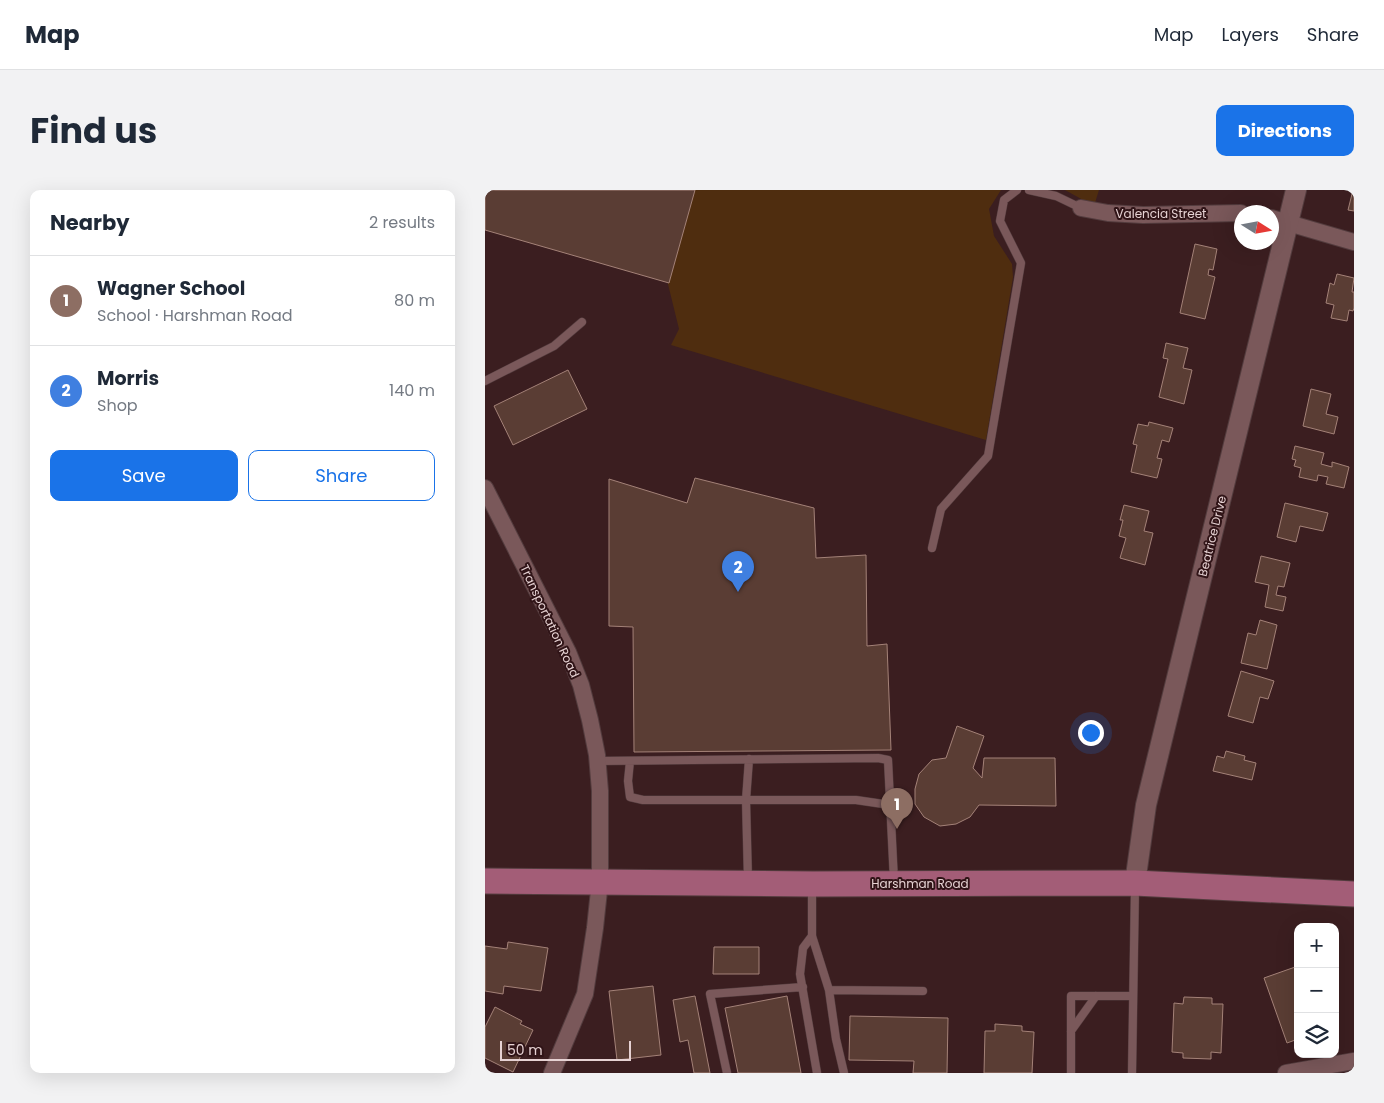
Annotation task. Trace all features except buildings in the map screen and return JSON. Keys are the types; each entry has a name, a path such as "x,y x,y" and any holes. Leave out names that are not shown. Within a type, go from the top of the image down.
{"main road":[{"name":"Harshman Road","path":"485,880 813,884 1135,883 1354,894"}],"street":[{"name":"Beatrice Drive","path":"1135,883 1146,805 1280,221 1296,190"},
{"name":"Valencia Street","path":"1081,208 1108,213 1143,215 1234,213"},
{"path":"1280,221 1354,242"},
{"name":"Transportation Road","path":"485,488 568,652 581,685 591,720 597,761 600,881 585,994 552,1073"},
{"path":"1286,1073 1354,1061"}],"lane":[{"path":"932,548 941,509 989,456 1021,263 1000,221 1004,200 1017,190"},
{"path":"1029,190 1056,196 1081,208"},
{"path":"485,381 554,346 582,322"},
{"path":"597,761 878,758 888,760 894,884"},
{"path":"748,883 746,800 749,759"},
{"path":"630,761 628,781 630,797 643,800 856,800 890,805"},
{"path":"1132,1073 1135,883"},
{"path":"813,884 812,936 829,990 836,1039 844,1073"},
{"path":"812,936 803,948 800,974 817,1073"},
{"path":"727,1073 710,994 803,988"},
{"path":"829,990 923,991"},
{"path":"1071,1073 1071,996 1133,996"},
{"path":"1071,1031 1096,996"}],"shaded area":[{"path":"691,190 1001,190 989,209 994,236 1012,264 1013,277 986,440 671,345 679,329 666,276"},
{"path":"1065,190 1099,190 1094,206"}],"place":[{"name":"Morris","path":"738,592"},
{"name":"Wagner School","path":"897,829"}]}
